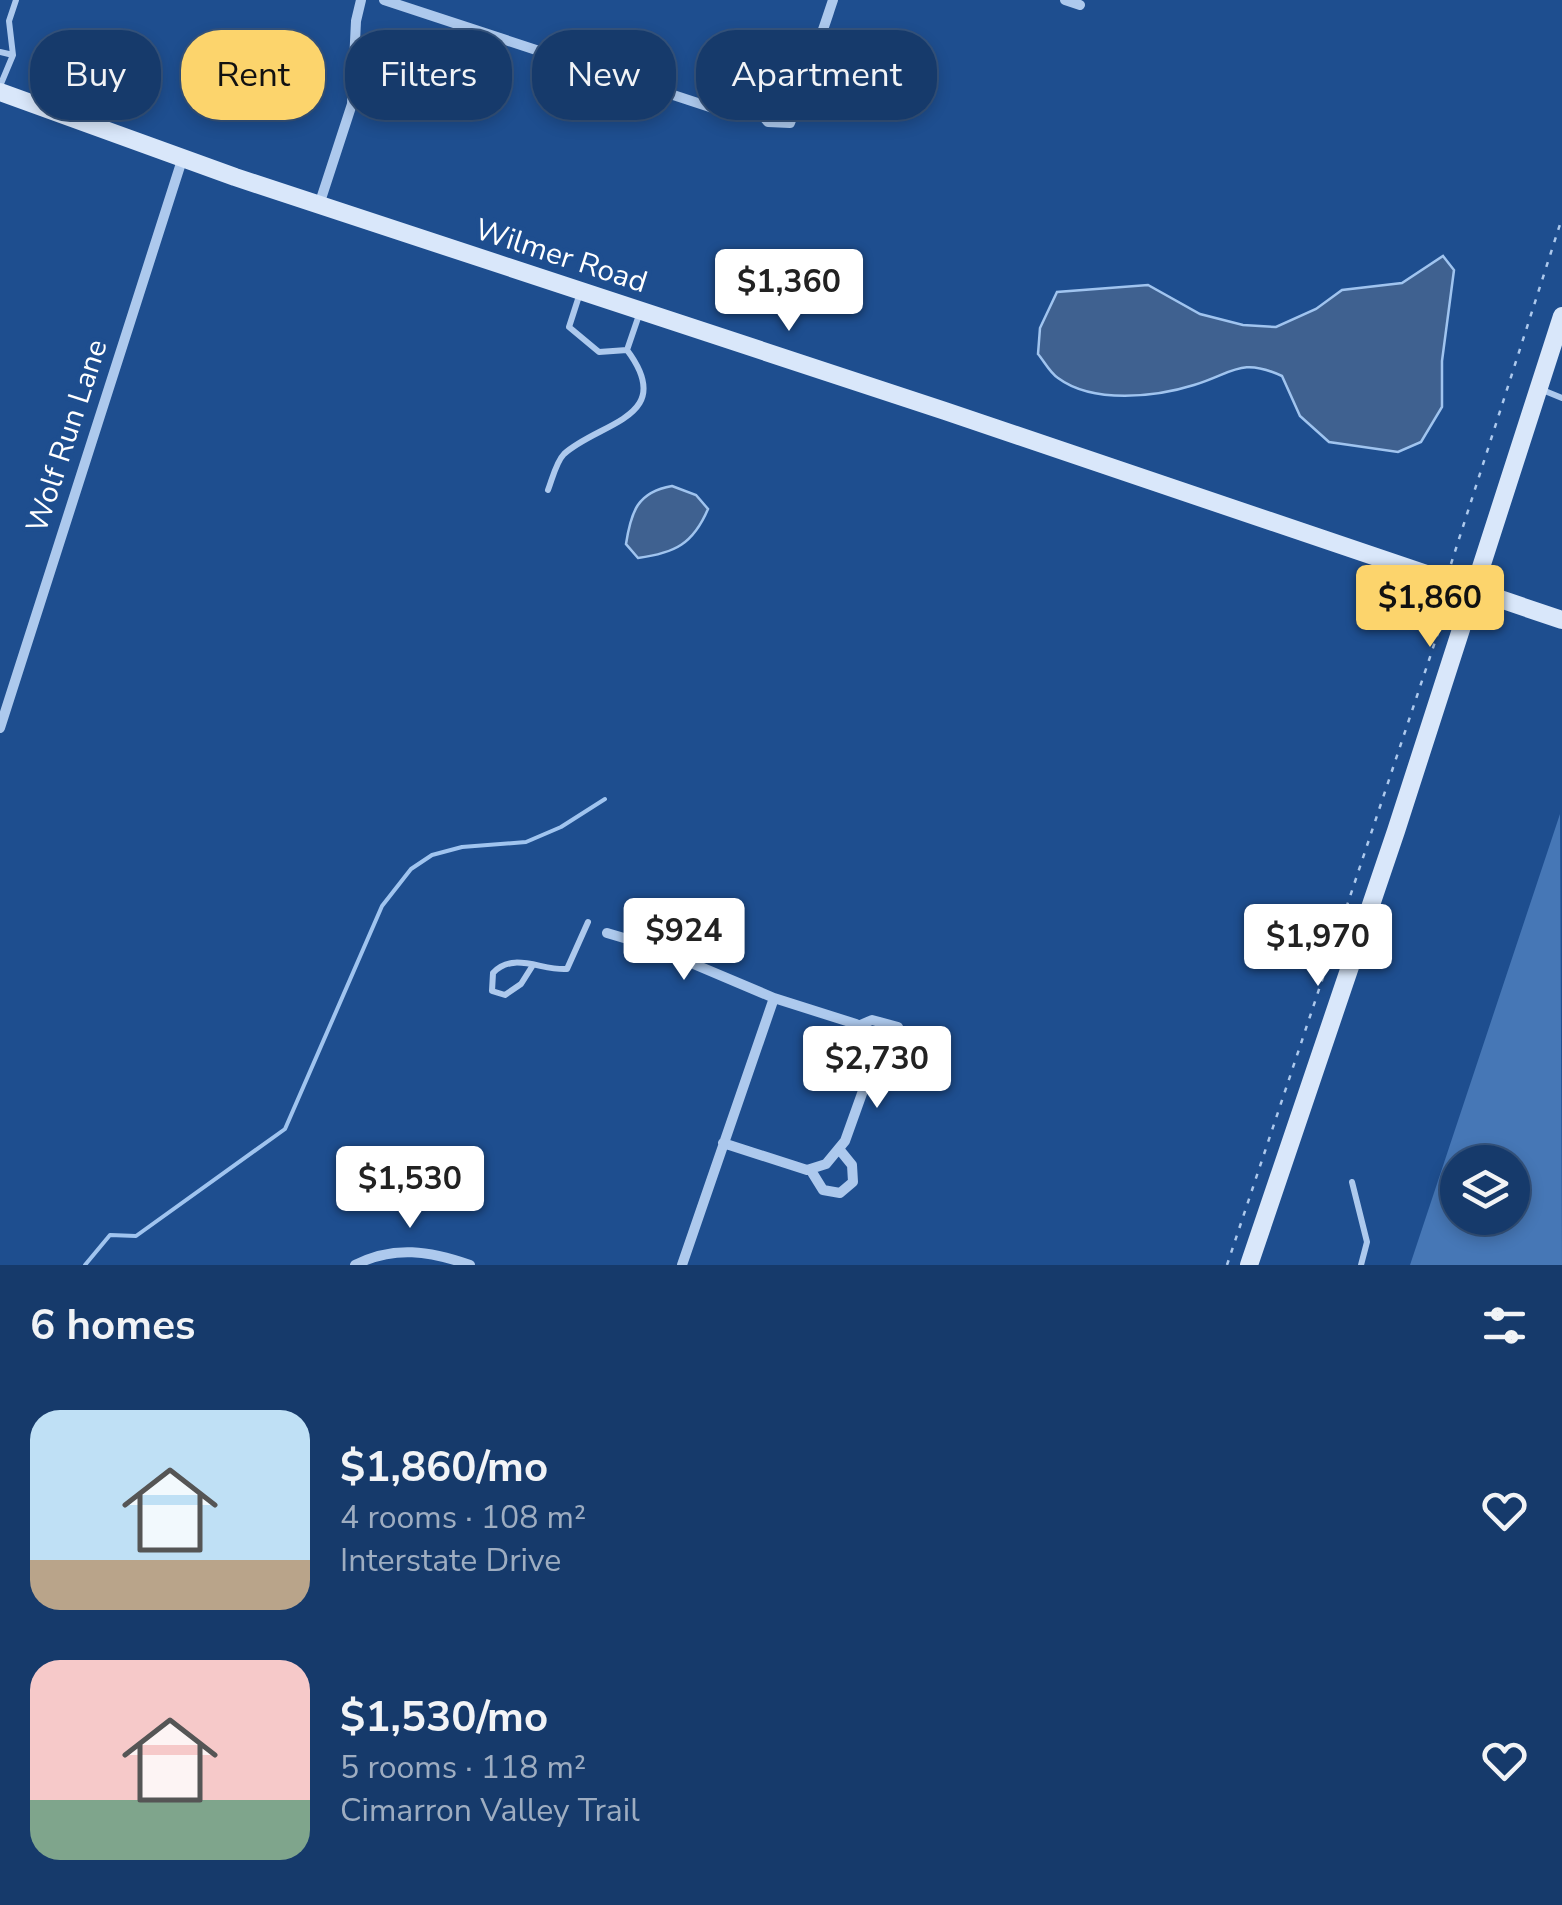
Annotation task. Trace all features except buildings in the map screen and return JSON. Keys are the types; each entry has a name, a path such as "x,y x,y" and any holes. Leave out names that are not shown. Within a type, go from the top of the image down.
{"street":[{"path":"318,205 352,104 356,21 361,0"},
{"path":"384,0 696,105"},
{"path":"823,30 834,0"},
{"path":"1066,0 1080,5"},
{"name":"Wilmer Road","path":"0,89 182,160 1450,579 1562,620"},
{"path":"766,120 791,120"},
{"name":"Wolf Run Lane","path":"0,728 182,160"},
{"path":"1249,1265 1562,316"},
{"path":"606,933 651,946 774,998 858,1026 870,1038 874,1060 840,1149 826,1164 810,1169 722,1143"},
{"path":"682,1265 774,998"},
{"path":"858,1026 872,1020 898,1027 903,1038 900,1049 884,1060 874,1060"},
{"path":"810,1169 823,1190 840,1192 853,1182 852,1165 840,1149"},
{"path":"355,1265 380,1252 403,1250 470,1265"}],"lane":[{"path":"0,89 13,55 9,21 16,0"},
{"path":"0,52 13,55"},
{"path":"580,290 569,327 600,352 627,350"},
{"path":"548,490 562,456 628,418 639,406 642,381 627,350 640,310"},
{"path":"1539,389 1562,398"},
{"path":"533,965 513,992 492,991 490,981 499,966 526,962 567,968 588,922"},
{"path":"1352,1182 1368,1242 1361,1265"}],"path":[{"path":"1226,1265 1450,598 1454,546 1562,218"}],"water":[{"path":"1443,256 1454,270 1442,361 1442,407 1421,442 1398,452 1329,442 1300,416 1282,376 1268,370 1246,367 1162,393 1106,395 1058,378 1038,354 1040,328 1057,292 1148,285 1200,314 1243,325 1276,327 1316,309 1342,290 1402,283"},
{"path":"672,486 696,495 708,509 696,531 681,545 638,558 626,544 634,513 651,493"}],"waterway":[{"path":"85,1265 110,1235 136,1236 285,1129 382,906 411,869 432,855 462,847 526,842 561,827 605,799"}]}
